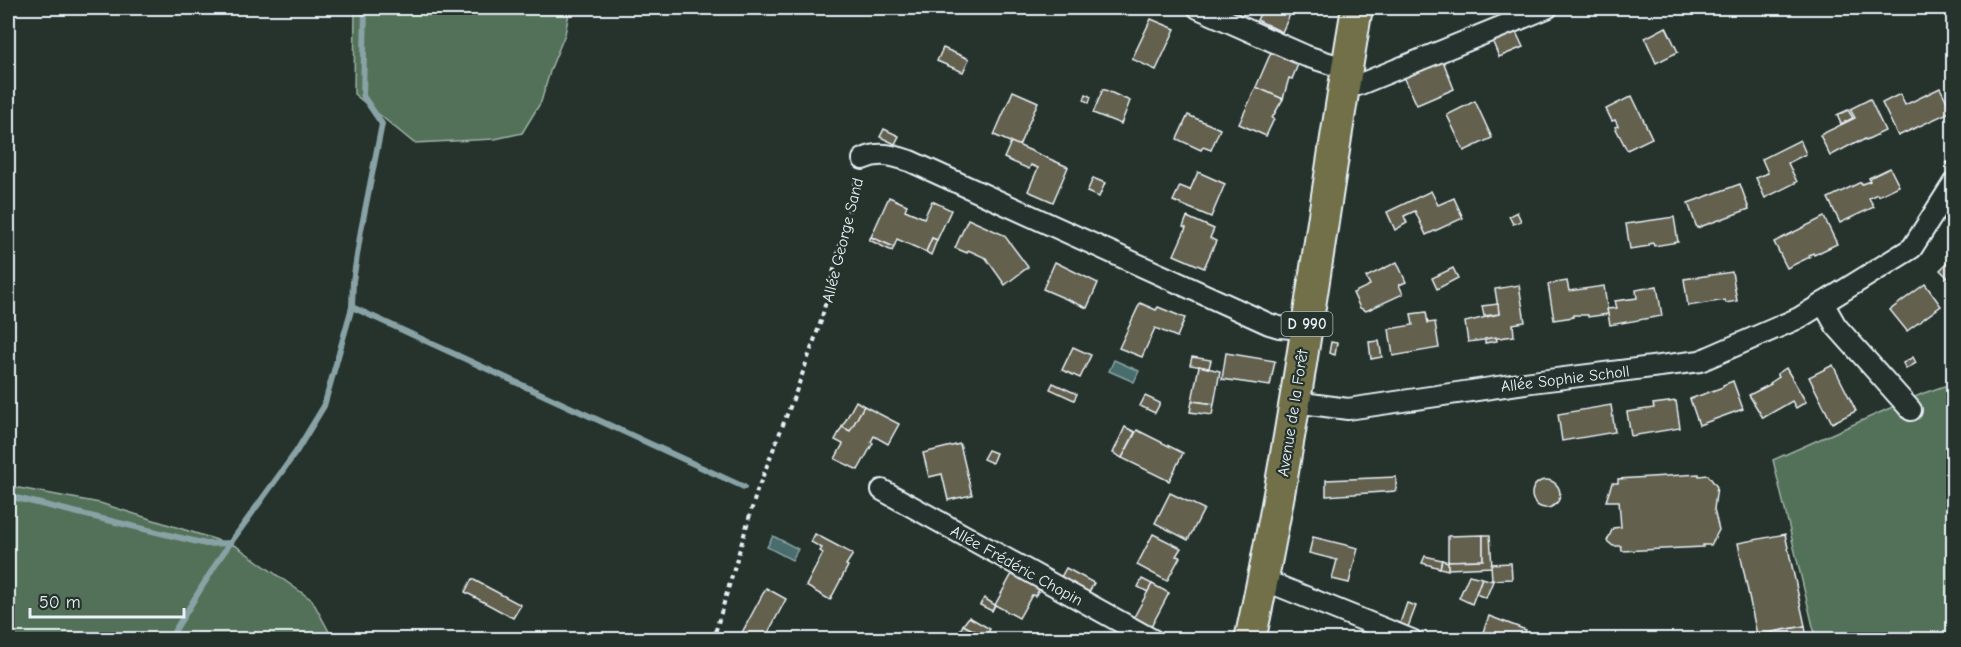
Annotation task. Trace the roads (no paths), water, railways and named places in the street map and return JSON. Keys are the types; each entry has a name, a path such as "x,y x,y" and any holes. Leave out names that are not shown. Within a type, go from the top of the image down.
{"main road":[{"name":"Avenue de la Forêt","path":"1250,639 1264,580 1295,402 1357,8"}],"street":[{"path":"1198,8 1346,75 1358,85 1548,8"},
{"name":"Allée George Sand","path":"863,159 871,155 883,154 910,161 1269,324 1306,329"},
{"name":"Allée Sophie Scholl","path":"1295,402 1348,409 1532,382 1700,361 1799,318 1912,248 1947,178"},
{"path":"1823,303 1836,326 1911,410"},
{"name":"Allée Frédéric Chopin","path":"882,490 1153,639"},
{"path":"1264,580 1412,639"}],"water":[{"path":"1114,360 1139,371 1134,382 1109,371"},
{"path":"773,536 798,549 792,560 767,547"}],"waterway":[{"path":"352,307 353,281 361,230 382,124 363,96 365,8"},
{"path":"169,640 221,556 296,452 324,406 352,307 744,487"},
{"path":"8,496 206,544 231,543"}]}
